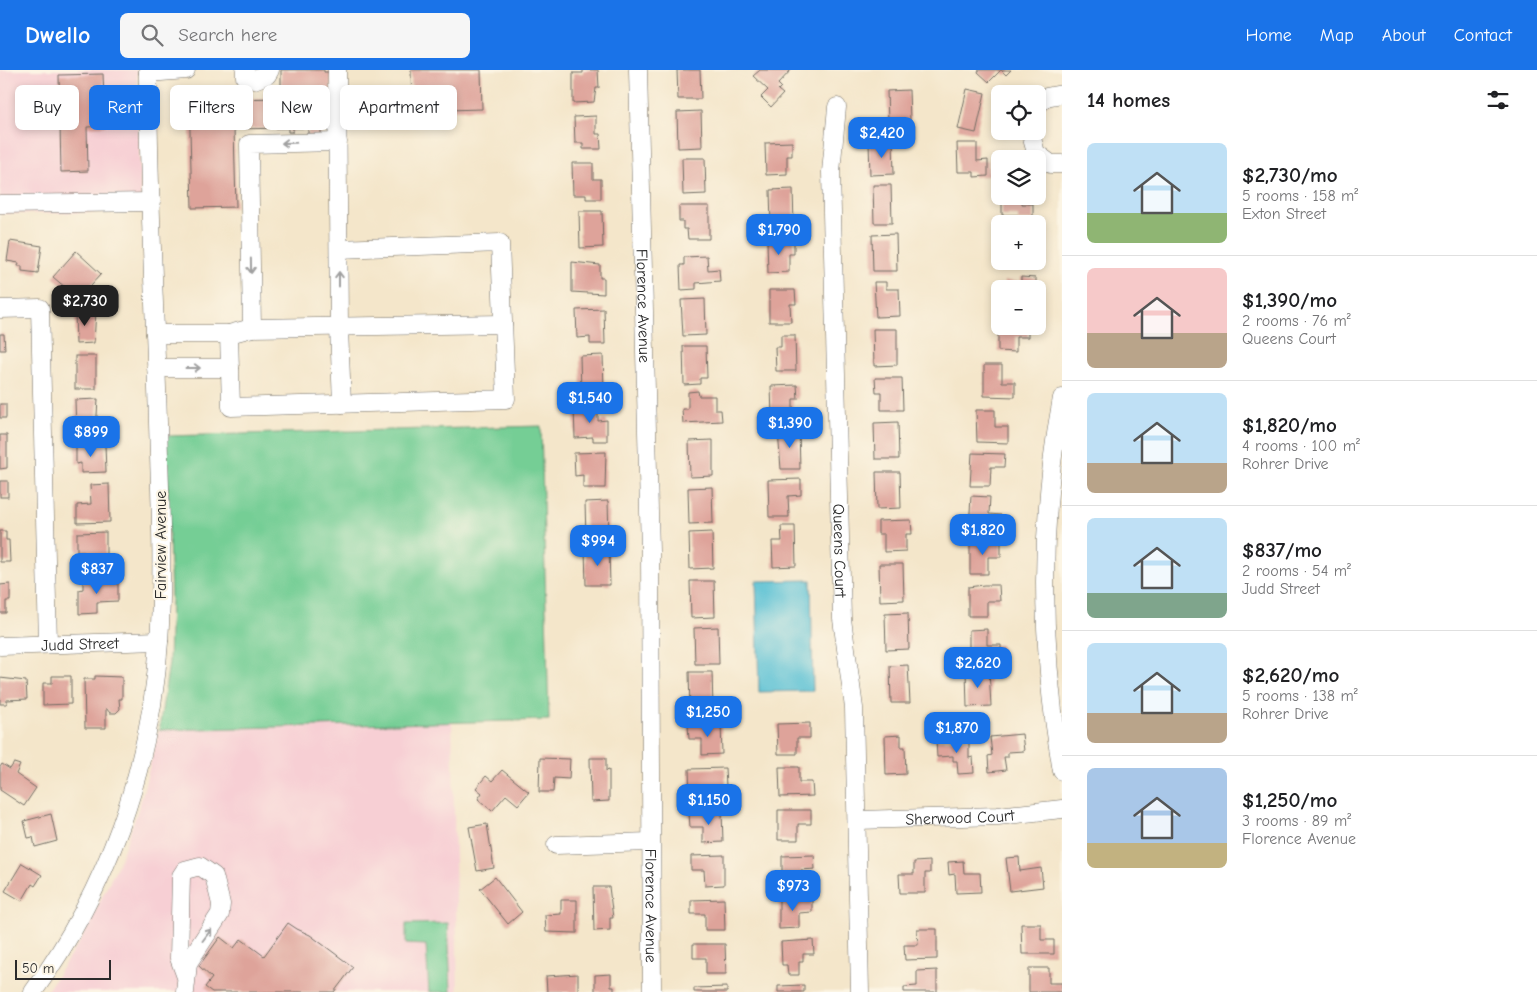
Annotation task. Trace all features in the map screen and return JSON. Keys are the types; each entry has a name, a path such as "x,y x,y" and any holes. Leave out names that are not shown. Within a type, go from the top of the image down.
{"street":[{"path":"148,72 174,73 186,70"},
{"path":"245,70 245,77 254,80 267,75 270,70"},
{"path":"337,70 338,328 342,404"},
{"name":"Florence Avenue","path":"638,70 650,552 652,992"},
{"name":"Fairview Avenue","path":"33,992 65,945 84,911 117,838 140,765 150,714 159,641 162,556 148,72"},
{"path":"1046,97 1062,94"},
{"name":"Queens Court","path":"837,107 831,172 842,619 854,708 858,820 860,992"},
{"path":"1032,140 1036,154 1051,164 1062,164"},
{"path":"252,328 249,144 338,142"},
{"path":"0,204 152,202"},
{"path":"229,334 230,407 506,399 500,243 339,249"},
{"path":"0,309 40,308 48,644"},
{"path":"156,334 229,334 252,328 503,324"},
{"path":"156,368 230,368"},
{"path":"1062,398 1053,452 1047,515 1044,608 1051,700 1062,770"},
{"name":"Judd Street","path":"0,646 159,641"},
{"name":"Sherwood Court","path":"858,820 998,816 1062,809"},
{"path":"556,845 650,842"},
{"path":"200,866 214,876 221,904 220,914 188,963 186,985 180,958 181,876 185,870 200,866"}],"shaded area":[{"path":"0,70 137,70 137,85 89,85 89,130 139,130 141,212 0,214"},
{"path":"452,722 458,992 46,992 82,938 120,860 140,804 159,730"}],"green space":[{"path":"541,426 549,720 159,730 169,663 171,600 166,436"},
{"path":"448,923 451,992 429,992 426,945 406,944 406,924"}],"water":[{"path":"811,580 813,691 759,692 756,581"}],"building":[{"path":"281,70 324,70 324,72 331,72 331,126 330,85 281,85"},
{"path":"411,70 481,70 482,109 457,110 457,85 411,85"},
{"path":"583,70 598,70 599,88 596,88 594,102 573,103 573,73 583,73"},
{"path":"677,70 700,70 701,99 678,99"},
{"path":"760,70 791,70 778,84 781,87 778,90 783,94 771,107 761,97 768,90 753,76"},
{"path":"979,70 1001,70 989,82 978,72"},
{"path":"1001,70 1011,70 1006,75"},
{"path":"103,74 103,85 89,85 89,127 87,127 88,171 61,172 60,130 79,130 79,85 59,85 59,75"},
{"path":"967,89 985,93 976,133 958,129"},
{"path":"909,90 910,120 888,121 887,91"},
{"path":"263,98 263,128 253,129 253,99"},
{"path":"701,111 702,147 678,148 677,112"},
{"path":"596,116 596,134 600,134 601,149 583,149 583,143 575,143 574,117"},
{"path":"190,130 234,130 236,207 192,208"},
{"path":"308,130 321,130 321,137 308,137"},
{"path":"792,142 792,156 787,156 787,174 766,175 765,143"},
{"path":"893,142 894,174 870,175 869,143"},
{"path":"957,143 977,143 977,161 988,160 988,176 974,177 974,172 958,172"},
{"path":"682,158 705,158 706,194 683,195"},
{"path":"572,163 593,163 593,179 601,179 601,199 586,199 586,195 573,195"},
{"path":"873,185 891,185 892,223 874,223"},
{"path":"793,189 794,225 771,226 770,190"},
{"path":"1002,205 1033,205 1033,215 1002,215"},
{"path":"679,206 709,206 709,239 688,239 687,229 683,229 683,221 679,221"},
{"path":"579,211 602,211 603,247 580,248"},
{"path":"896,234 897,271 873,271 872,235"},
{"path":"794,240 794,254 789,254 789,272 768,273 767,241"},
{"path":"10,241 42,246 38,273 22,271 22,266 18,266 19,263 7,261"},
{"path":"76,251 101,274 82,295 72,286 70,289 67,286 66,288 53,277"},
{"path":"707,256 708,270 719,269 720,281 696,283 696,289 681,290 680,265 684,265 684,257"},
{"path":"572,262 600,265 600,278 604,278 604,294 572,292"},
{"path":"1021,277 1036,278 1036,280 1021,280"},
{"path":"874,282 886,282 886,289 899,289 900,316 876,317"},
{"path":"769,290 795,290 796,304 790,304 791,322 769,322"},
{"path":"705,299 706,335 683,336 681,300"},
{"path":"604,309 605,344 590,344 590,337 577,338 576,310"},
{"path":"96,310 94,343 76,344 75,311"},
{"path":"873,329 897,329 897,365 874,366"},
{"path":"0,334 4,334 5,350 0,350"},
{"path":"781,335 795,335 796,371 776,371 775,347 781,347"},
{"path":"998,335 1028,335 1028,337 1016,337 1016,352 998,351"},
{"path":"683,346 706,346 707,378 700,378 700,384 684,385"},
{"path":"603,355 604,391 581,392 580,356"},
{"path":"75,356 96,356 96,389 75,389"},
{"path":"984,365 1002,365 1002,382 1015,382 1015,397 984,396"},
{"path":"875,378 902,378 903,410 881,410 881,392 876,392"},
{"path":"797,385 798,399 793,399 793,417 772,418 771,386"},
{"path":"698,391 699,396 715,396 715,410 721,410 722,421 683,423 682,409 688,409 688,392"},
{"path":"98,399 96,431 76,432 75,400"},
{"path":"0,404 6,404 6,418 0,418"},
{"path":"574,406 598,406 598,421 607,420 607,441 593,441 593,437 575,438"},
{"path":"976,410 995,410 995,427 1008,427 1008,443 977,442"},
{"path":"898,422 899,459 875,459 874,423"},
{"path":"799,430 800,469 781,469 778,431"},
{"path":"0,435 7,435 7,468 0,469"},
{"path":"713,440 713,476 690,477 689,441"},
{"path":"76,445 105,445 106,472 81,473 81,463 76,464"},
{"path":"606,452 605,488 583,488 583,475 575,476 574,453"},
{"path":"972,453 1005,454 1004,467 991,467 990,486 970,486"},
{"path":"876,472 900,472 901,508 877,509"},
{"path":"801,479 801,495 788,496 789,517 769,517 768,480"},
{"path":"0,481 8,481 8,497 0,497"},
{"path":"109,484 110,522 77,523 77,505 91,504 90,485"},
{"path":"712,487 713,523 689,524 688,488"},
{"path":"971,496 990,497 989,514 1001,515 1000,531 969,528"},
{"path":"608,501 609,537 586,538 585,502"},
{"path":"911,520 912,534 906,534 906,551 884,552 884,534 878,534 878,521"},
{"path":"781,526 795,526 796,566 773,567 772,541 782,541"},
{"path":"0,531 6,531 6,540 9,540 10,562 0,562"},
{"path":"106,532 106,560 84,560 83,551 77,551 77,533"},
{"path":"712,532 713,568 690,569 689,533"},
{"path":"1001,541 1001,557 988,557 988,574 970,574 970,543"},
{"path":"609,548 610,585 586,585 585,549"},
{"path":"879,564 903,564 904,600 880,601"},
{"path":"118,580 118,601 97,602 97,613 79,614 79,590 83,589 83,581"},
{"path":"690,581 714,581 715,617 691,618"},
{"path":"10,584 10,601 6,601 6,613 0,613 0,585"},
{"path":"999,585 1000,601 987,601 987,616 968,616 968,587"},
{"path":"908,613 909,649 886,650 885,614"},
{"path":"718,627 719,664 695,664 694,628"},
{"path":"987,629 987,645 1001,645 1001,659 984,659 984,655 969,655 969,630"},
{"path":"908,665 910,703 891,703 890,666"},
{"path":"989,670 991,706 967,707 966,671"},
{"path":"689,672 712,672 713,708 690,709"},
{"path":"52,676 71,676 71,704 43,705 43,683 52,683"},
{"path":"95,676 122,677 122,699 119,699 120,709 116,713 110,713 106,708 106,728 85,728 84,679 95,679"},
{"path":"0,678 26,681 27,699 7,700 7,704 0,704"},
{"path":"810,723 810,738 797,738 797,754 778,754 777,724"},
{"path":"721,724 722,754 702,755 702,739 689,739 688,725"},
{"path":"1022,734 1024,751 1008,752 1008,757 1004,757 1006,770 989,772 988,756 992,755 990,737"},
{"path":"901,735 901,747 905,747 906,774 886,775 885,736"},
{"path":"969,739 969,758 973,757 974,773 958,774 957,761 953,761 953,756 937,757 936,740"},
{"path":"540,758 570,759 569,779 554,778 553,792 539,792"},
{"path":"590,758 606,758 606,771 609,770 609,801 591,802"},
{"path":"14,763 20,765 16,774 36,788 24,806 0,790 0,767 2,764 10,769"},
{"path":"779,767 799,767 799,782 812,782 813,796 780,797"},
{"path":"725,768 726,786 708,786 709,798 690,799 689,769"},
{"path":"502,770 529,792 518,805 506,795 492,811 478,799 482,793 476,788 486,776 492,781"},
{"path":"778,810 811,810 811,824 798,824 798,840 778,840"},
{"path":"722,812 723,842 703,843 703,827 690,827 689,813"},
{"path":"51,814 57,841 35,847 33,837 28,838 24,821"},
{"path":"487,824 494,868 477,871 469,827"},
{"path":"724,855 724,885 705,886 704,870 691,870 691,856"},
{"path":"814,855 815,869 801,870 802,885 782,886 782,856"},
{"path":"1019,857 1020,871 1041,868 1043,887 1010,891 1006,858"},
{"path":"930,861 930,873 925,873 925,893 900,893 899,874 914,874 914,862"},
{"path":"963,861 964,873 980,873 981,892 956,893 955,874 949,875 948,862"},
{"path":"22,863 42,875 35,886 32,884 22,901 5,891"},
{"path":"495,877 522,912 508,924 480,889"},
{"path":"593,887 609,887 613,918 610,918 610,930 594,931"},
{"path":"812,898 812,912 799,913 799,928 779,929 779,899"},
{"path":"724,899 725,930 705,930 705,914 691,914 691,900"},
{"path":"561,900 577,900 577,933 546,932 545,915 561,914"},
{"path":"288,923 310,935 353,967 334,992 212,992 205,987 212,978 199,966 220,937 234,948 241,939 264,956"},
{"path":"1021,924 1041,924 1041,940 1054,940 1054,954 1022,954"},
{"path":"917,929 937,929 937,959 905,960 904,945 918,945"},
{"path":"813,940 814,954 803,954 803,962 799,962 799,975 788,975 787,965 782,965 781,942"},
{"path":"693,944 725,944 726,974 706,974 706,958 693,958"},
{"path":"1029,968 1049,968 1049,983 1062,983 1062,992 1029,992"},
{"path":"937,970 937,992 904,992 904,987 917,986 917,971"},
{"path":"578,974 578,992 547,992 546,976"},
{"path":"611,974 611,987 614,987 614,992 595,992 595,975"},
{"path":"804,985 804,992 778,992 778,986"},
{"path":"727,987 727,992 694,992 694,988"}]}
